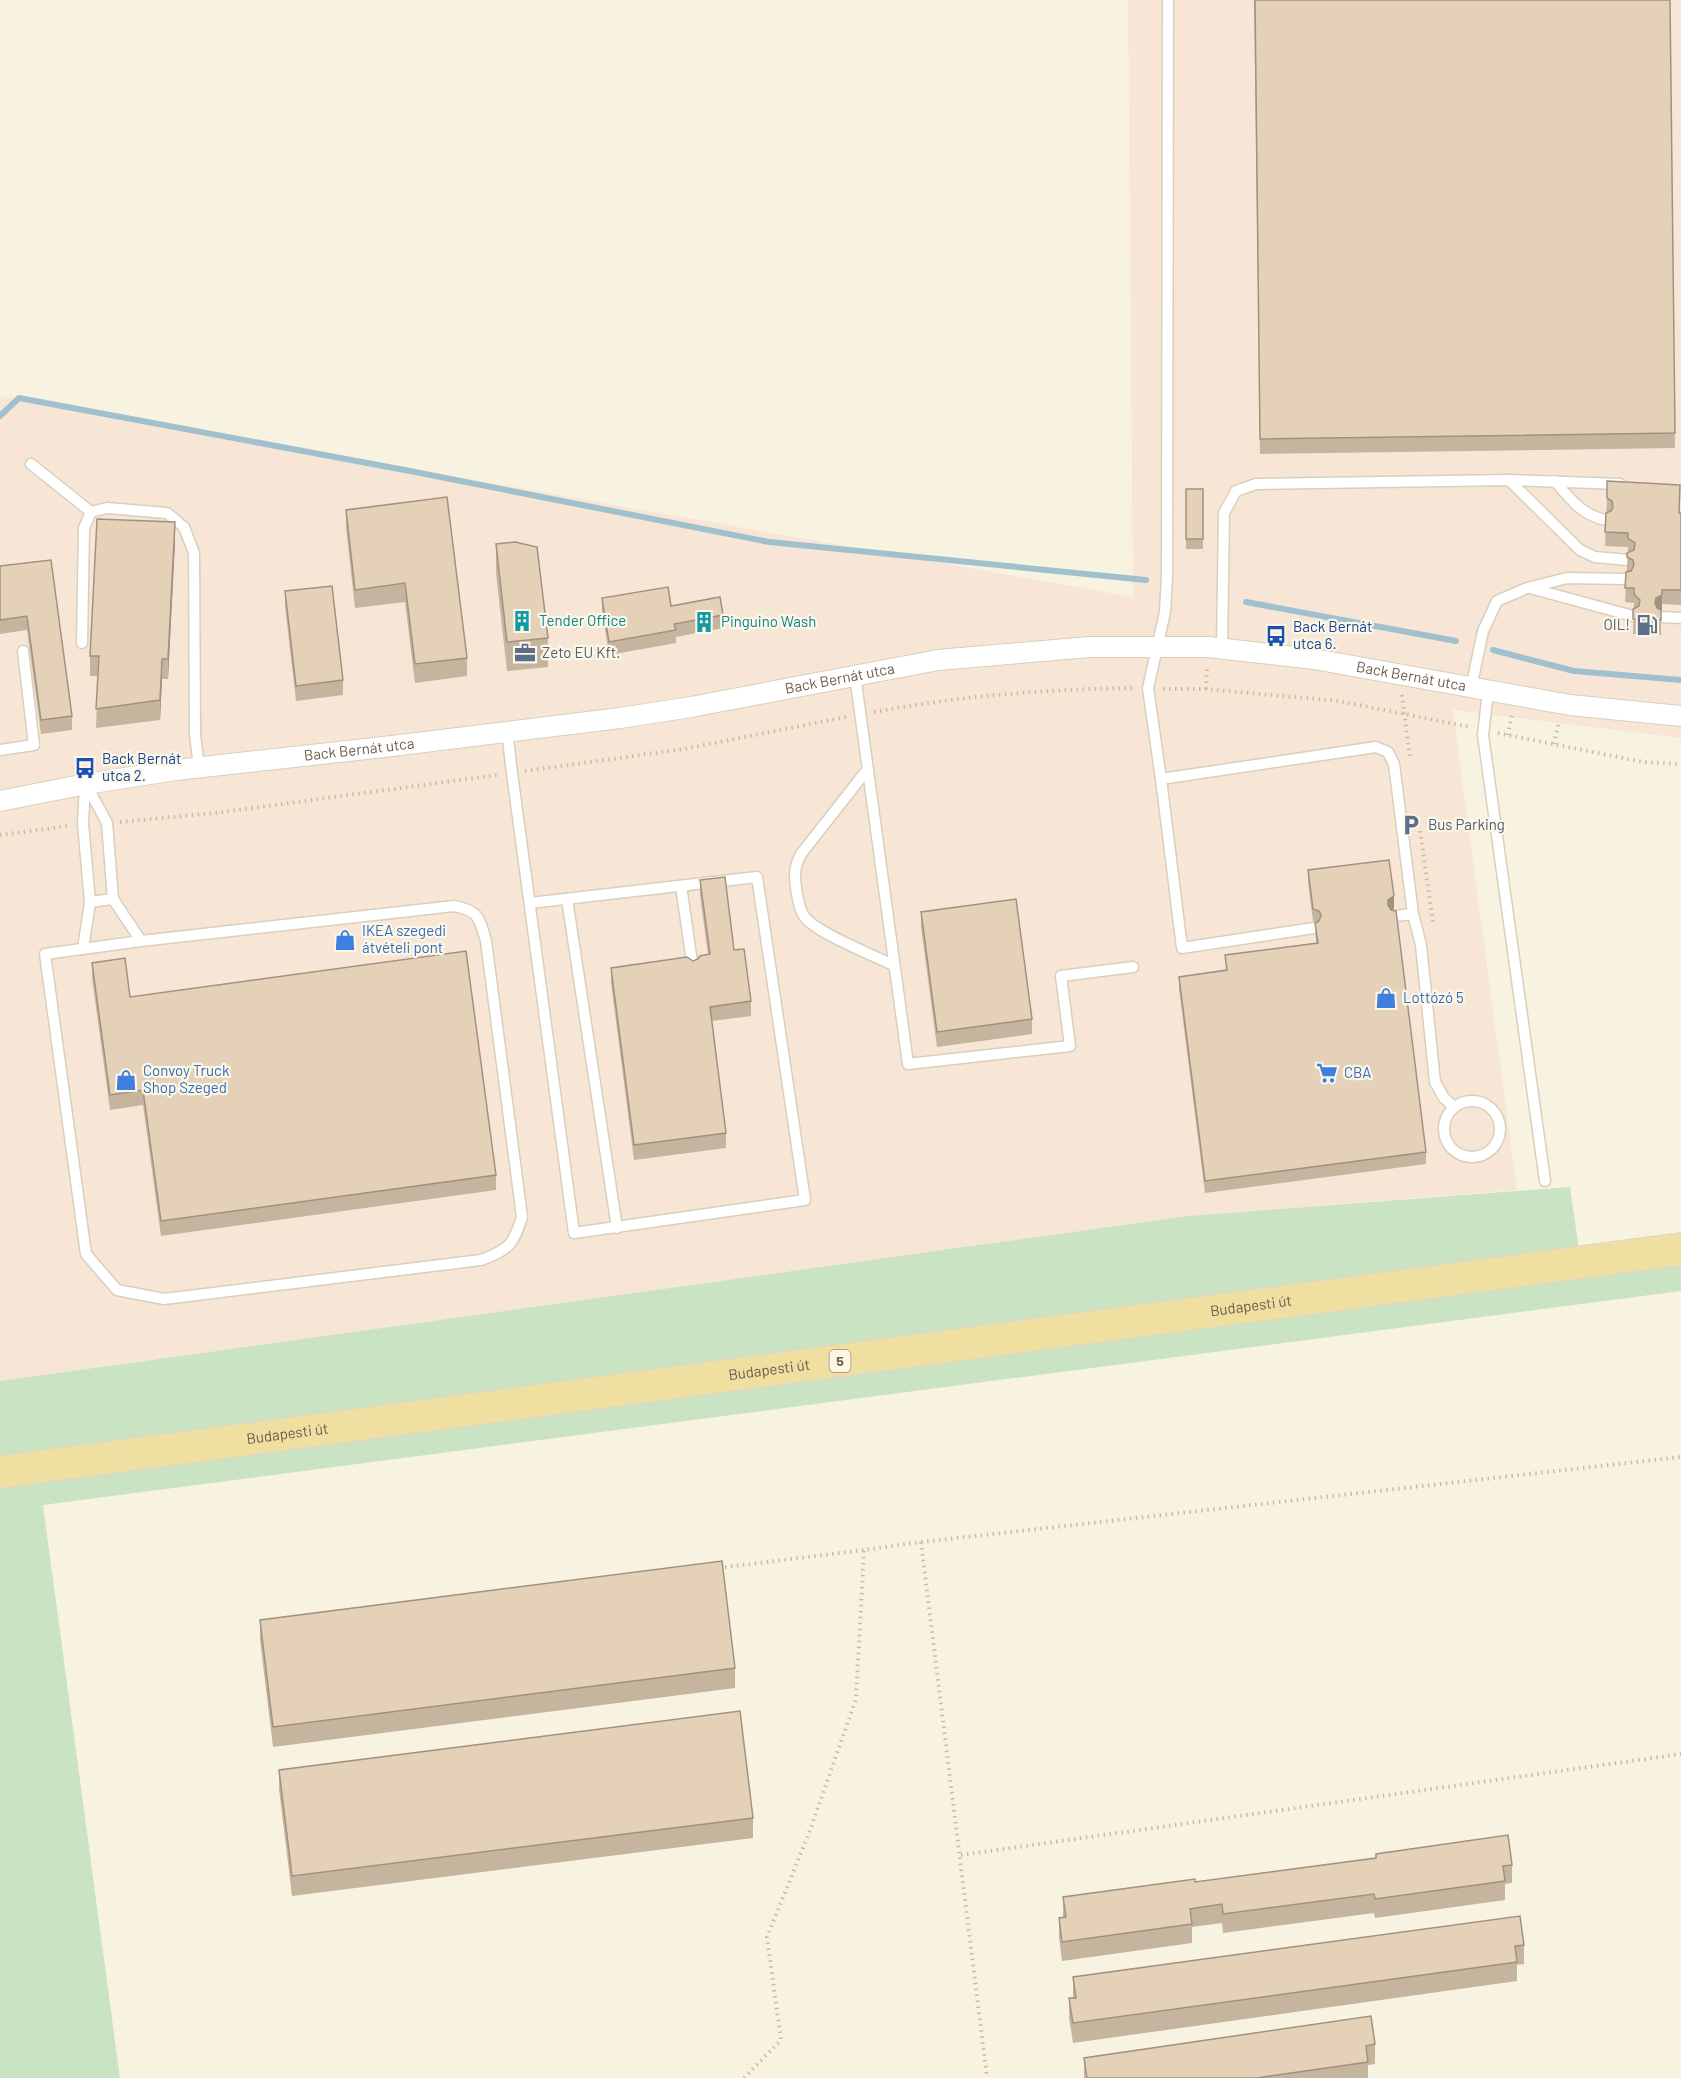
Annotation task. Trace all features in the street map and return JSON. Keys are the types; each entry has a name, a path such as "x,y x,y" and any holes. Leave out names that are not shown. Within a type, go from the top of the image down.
{"main road":[{"name":"Budapesti út","path":"0,1472 1681,1249"}],"street":[{"name":"Back Bernát utca","path":"0,801 86,784 199,767 620,718 691,707 938,660 1021,651 1090,647 1222,648 1314,659 1570,705 1681,716"}],"lane":[{"path":"1168,0 1167,576 1165,612 1148,688 1182,948 1314,928"},
{"path":"31,464 92,512"},
{"path":"1509,480 1580,550 1595,557 1628,560"},
{"path":"1222,648 1224,513 1236,491 1256,484 1509,480 1626,484"},
{"path":"1555,481 1577,507 1599,519 1606,520"},
{"path":"82,643 84,528 92,512 107,508 167,513 184,527 194,553 195,735 199,767"},
{"path":"1545,1181 1484,730 1480,690 1483,631 1497,601 1527,588 1567,578 1627,579"},
{"path":"1527,588 1633,616"},
{"path":"1662,617 1681,618"},
{"path":"0,750 34,745 23,651"},
{"path":"855,675 908,1064 1070,1046 1061,976 1133,968"},
{"path":"507,731 574,1233 805,1200 758,877 530,903"},
{"path":"1161,778 1377,747 1388,752 1394,764 1413,914 1421,945 1436,1082 1444,1098 1454,1107"},
{"path":"867,770 801,854 796,866 795,879 803,915 809,922 893,964"},
{"path":"86,784 107,823 113,899 141,941"},
{"path":"83,949 90,902 83,824 86,784"},
{"path":"681,886 693,969"},
{"path":"90,902 113,899"},
{"path":"567,899 617,1228"},
{"path":"454,906 470,909 480,920 486,941 522,1217 517,1235 505,1251 481,1260 164,1299 117,1290 86,1254 45,954 83,949 454,906"},
{"path":"1395,916 1413,914"},
{"path":"1462,1102 1481,1102 1495,1114 1499,1123 1497,1141 1485,1154 1467,1157 1450,1148 1443,1132 1444,1122 1454,1107 1462,1102"}],"path":[{"path":"107,823 223,812 684,749 940,700 1073,689 1206,689 1339,701 1643,762 1681,764"},
{"path":"1508,735 1513,710"},
{"path":"1554,744 1559,718"},
{"path":"0,835 83,824"},
{"path":"712,1569 921,1542 1681,1457"},
{"path":"921,1542 987,2078"},
{"path":"744,2078 781,2040 767,1937 809,1833 856,1699 864,1550"},
{"path":"961,1855 1681,1754"}],"shaded area":[{"path":"1128,0 1681,0 1681,738 1453,710 1517,1190 1188,1216 0,1381 0,396 1133,597"}],"green space":[{"path":"1570,1187 1583,1277 1681,1266 1681,1291 43,1505 120,2078 0,2078 0,1381 1188,1216"}],"building":[{"path":"1255,0 1670,0 1675,433 1260,439"},
{"path":"1607,481 1680,485 1681,590 1662,590 1662,595 1656,598 1657,608 1661,610 1661,620 1633,619 1633,609 1639,606 1640,600 1634,594 1634,588 1625,588 1626,572 1631,571 1634,565 1633,560 1627,557 1627,553 1634,550 1635,543 1628,538 1628,533 1605,532 1606,513 1613,507 1612,501 1607,498"},
{"path":"1186,489 1203,489 1203,539 1186,539"},
{"path":"447,497 467,658 415,664 405,583 355,590 346,510"},
{"path":"97,519 175,522 168,659 162,659 160,700 96,709 99,656 90,656"},
{"name":"Tender Office","path":"515,542 537,547 548,638 507,642 496,544"},
{"path":"51,560 72,716 41,720 27,616 0,620 0,566"},
{"path":"332,586 343,680 296,686 285,591"},
{"path":"668,587 671,606 720,597 723,615 674,624 676,630 609,642 602,598"},
{"name":"CBA","path":"1389,860 1394,896 1388,900 1388,905 1391,910 1396,911 1426,1152 1205,1181 1179,977 1227,970 1225,955 1318,943 1315,923 1319,921 1321,915 1319,911 1313,909 1308,870"},
{"path":"725,877 734,950 744,949 751,1001 710,1007 726,1133 634,1145 611,968 687,957 693,961 700,956 710,954 700,880"},
{"path":"1016,899 1032,1019 937,1032 921,912"},
{"path":"466,951 496,1175 161,1221 143,1090 110,1095 92,963 125,958 130,997"},
{"path":"722,1561 735,1668 273,1727 260,1620"},
{"path":"740,1711 753,1818 292,1876 279,1770"},
{"path":"1508,1835 1512,1865 1503,1866 1505,1881 1375,1899 1374,1894 1223,1914 1222,1904 1190,1909 1192,1924 1062,1942 1059,1918 1066,1917 1063,1897 1376,1858 1376,1854"},
{"path":"1520,1916 1524,1945 1515,1946 1517,1962 1073,2023 1069,1998 1076,1998 1073,1977"},
{"path":"1371,2016 1375,2044 1366,2046 1368,2062 1256,2078 1087,2078 1084,2058"}],"waterway":[{"path":"0,416 19,398 410,471 769,542 1146,580"},
{"path":"1246,602 1456,641"},
{"path":"1493,650 1574,671 1681,680"}],"place":[{"name":"Tender Office","path":"522,621"},
{"name":"Pinguino Wash","path":"704,622"},
{"name":"OIL!","path":"1647,625"},
{"name":"Back Bernát utca 6.","path":"1276,636"},
{"name":"Zeto EU Kft.","path":"525,653"},
{"name":"Back Bernát utca 2.","path":"85,768"},
{"name":"Bus Parking","path":"1411,825"},
{"name":"IKEA szegedi átvételi pont","path":"345,940"},
{"name":"Lottózó 5","path":"1386,998"},
{"name":"CBA","path":"1327,1073"},
{"name":"Convoy Truck Shop Szeged","path":"126,1080"}]}
